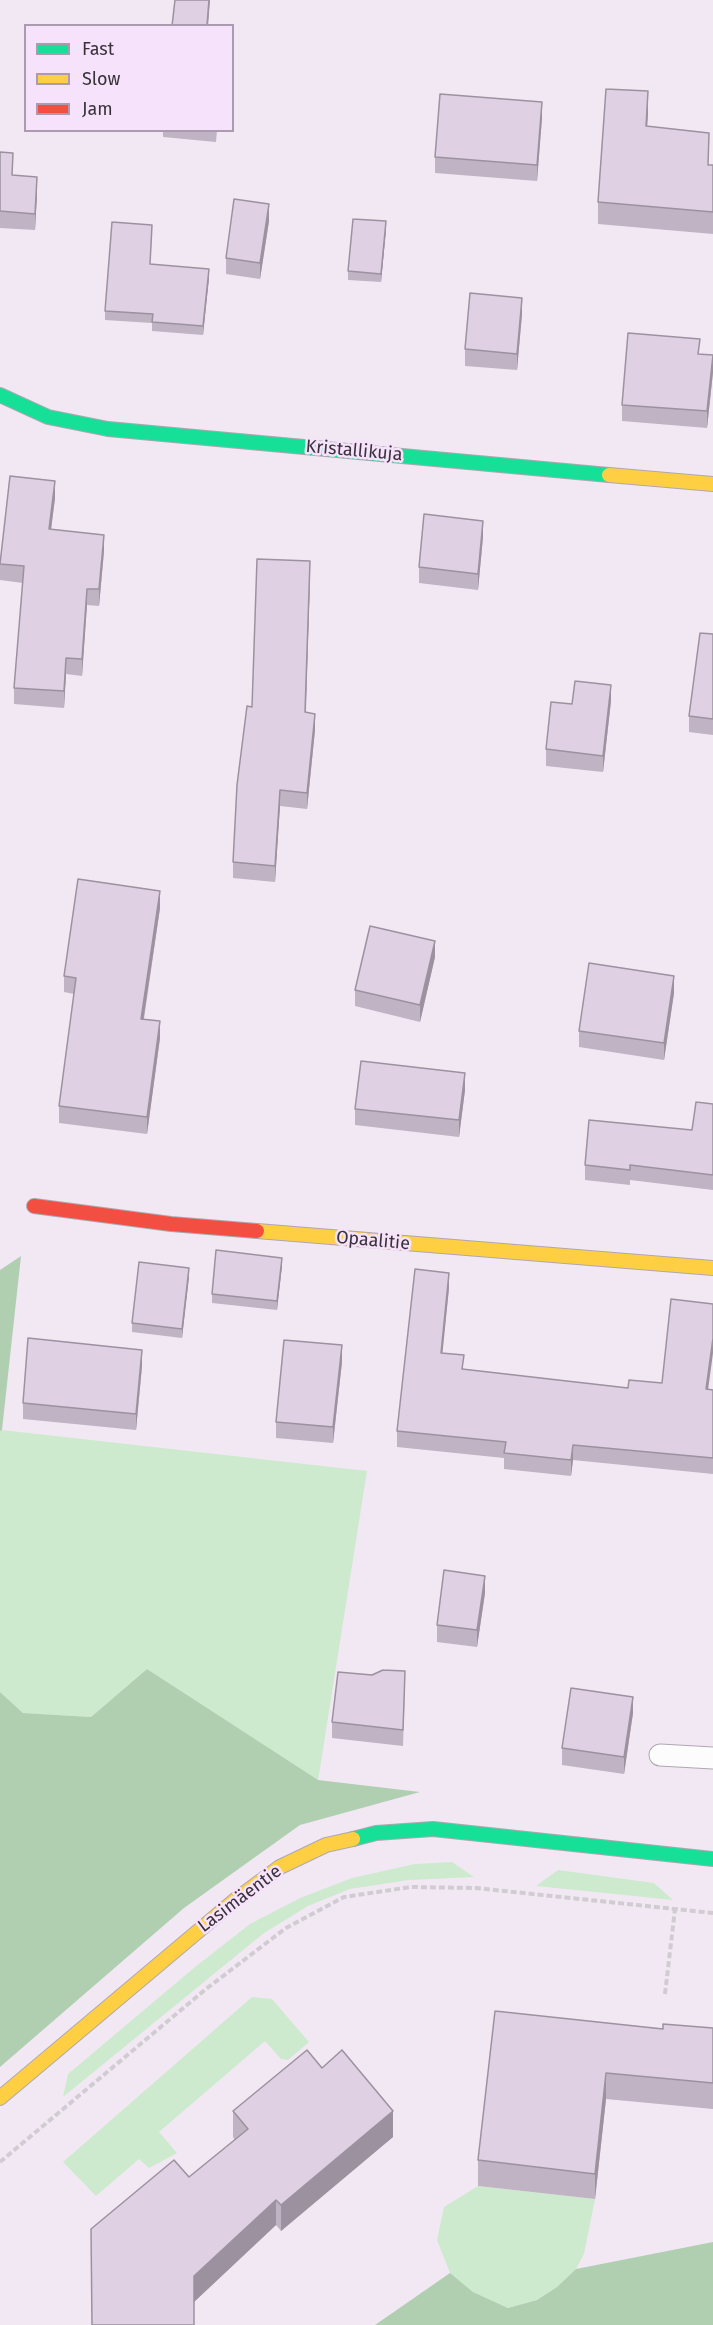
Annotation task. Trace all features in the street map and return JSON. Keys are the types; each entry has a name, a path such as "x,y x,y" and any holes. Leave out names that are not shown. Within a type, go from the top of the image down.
{"street":[{"name":"Kristallikuja","path":"0,395 48,417 108,429 713,484"},
{"name":"Opaalitie","path":"34,1206 171,1224 713,1268"},
{"name":"Lasimäentie","path":"0,2098 234,1900 280,1867 326,1845 376,1833 433,1828 713,1859"}],"lane":[{"path":"660,1755 713,1758"}],"path":[{"path":"0,2162 206,1989 286,1928 344,1897 411,1887 476,1888 713,1913"},
{"path":"665,1994 675,1909"}],"green space":[{"path":"21,1256 2,1430 0,1431 0,1270"},
{"path":"0,1431 367,1471 318,1781 147,1669 91,1717 23,1713 0,1692"},
{"path":"147,1669 318,1780 420,1792 300,1825 184,1908 0,2067 0,1692 23,1713 91,1717"},
{"path":"452,1862 474,1877 409,1880 350,1889 308,1906 264,1933 63,2097 68,2074 250,1924 300,1898 352,1878 415,1864"},
{"path":"558,1870 654,1883 673,1900 536,1886"},
{"path":"252,1997 272,1999 309,2042 288,2060 281,2059 265,2041 159,2132 177,2153 149,2168 139,2159 96,2196 63,2162"},
{"path":"478,2186 595,2199 584,2254 576,2269 557,2287 537,2300 508,2308 473,2292 450,2273 437,2240 444,2207"},
{"path":"713,2242 713,2325 375,2325 450,2273 473,2292 508,2308 537,2300 557,2287 576,2269"}],"building":[{"path":"175,0 209,0 207,24 172,24"},
{"path":"606,89 648,91 646,126 709,133 708,165 713,165 713,212 598,202"},
{"path":"440,94 542,102 537,165 435,157"},
{"path":"0,152 13,153 12,175 37,177 35,214 0,211"},
{"path":"234,199 269,204 260,263 226,258"},
{"path":"353,219 386,221 381,274 348,271"},
{"path":"112,222 152,225 150,264 209,269 203,326 152,322 153,314 105,311"},
{"path":"470,293 522,298 517,354 465,349"},
{"path":"628,333 700,339 698,354 713,355 707,411 622,405"},
{"path":"10,476 55,481 49,529 104,535 99,589 87,589 82,659 66,658 64,691 14,688 24,566 0,564"},
{"path":"424,514 483,521 478,574 419,567"},
{"path":"257,559 310,561 305,712 315,714 307,793 280,790 275,866 233,862 237,785 247,706 252,707"},
{"path":"700,633 713,634 713,719 689,716"},
{"path":"575,681 611,685 603,756 546,749 551,702 572,704"},
{"path":"78,879 160,891 141,1019 160,1021 147,1117 59,1106 76,978 64,976"},
{"path":"370,926 435,941 420,1005 355,990"},
{"path":"589,963 674,976 664,1043 579,1031"},
{"path":"361,1061 465,1073 459,1120 355,1109"},
{"path":"696,1102 713,1104 713,1175 630,1165 630,1170 585,1165 589,1120 692,1130"},
{"path":"216,1250 282,1258 277,1301 212,1294"},
{"path":"139,1262 189,1268 182,1329 132,1323"},
{"path":"415,1269 449,1273 441,1353 464,1355 462,1369 628,1388 629,1380 662,1383 671,1299 713,1304 713,1338 706,1389 713,1390 713,1458 573,1445 571,1460 504,1453 506,1442 397,1431"},
{"path":"28,1338 142,1350 136,1414 23,1403"},
{"path":"284,1340 342,1345 333,1427 276,1422"},
{"path":"444,1570 485,1576 477,1630 437,1625"},
{"path":"383,1670 405,1671 403,1730 332,1722 338,1672 372,1675"},
{"path":"571,1688 633,1697 624,1757 562,1748"},
{"path":"495,2011 663,2029 663,2024 713,2028 713,2083 606,2073 595,2174 478,2160"},
{"path":"307,2050 322,2068 342,2050 393,2111 281,2205 276,2200 194,2276 194,2325 92,2325 91,2229 174,2160 189,2177 248,2129 233,2111"}],"traffic: fast":[{"path":"0,395 48,417 108,429 609,475"},
{"path":"353,1839 376,1833 433,1829 713,1859"}],"traffic: slow":[{"path":"609,475 713,484"},
{"path":"257,1231 713,1268"},
{"path":"0,2098 234,1901 280,1867 326,1845 353,1839"}],"traffic: jam":[{"path":"34,1206 171,1224 257,1231"}]}
